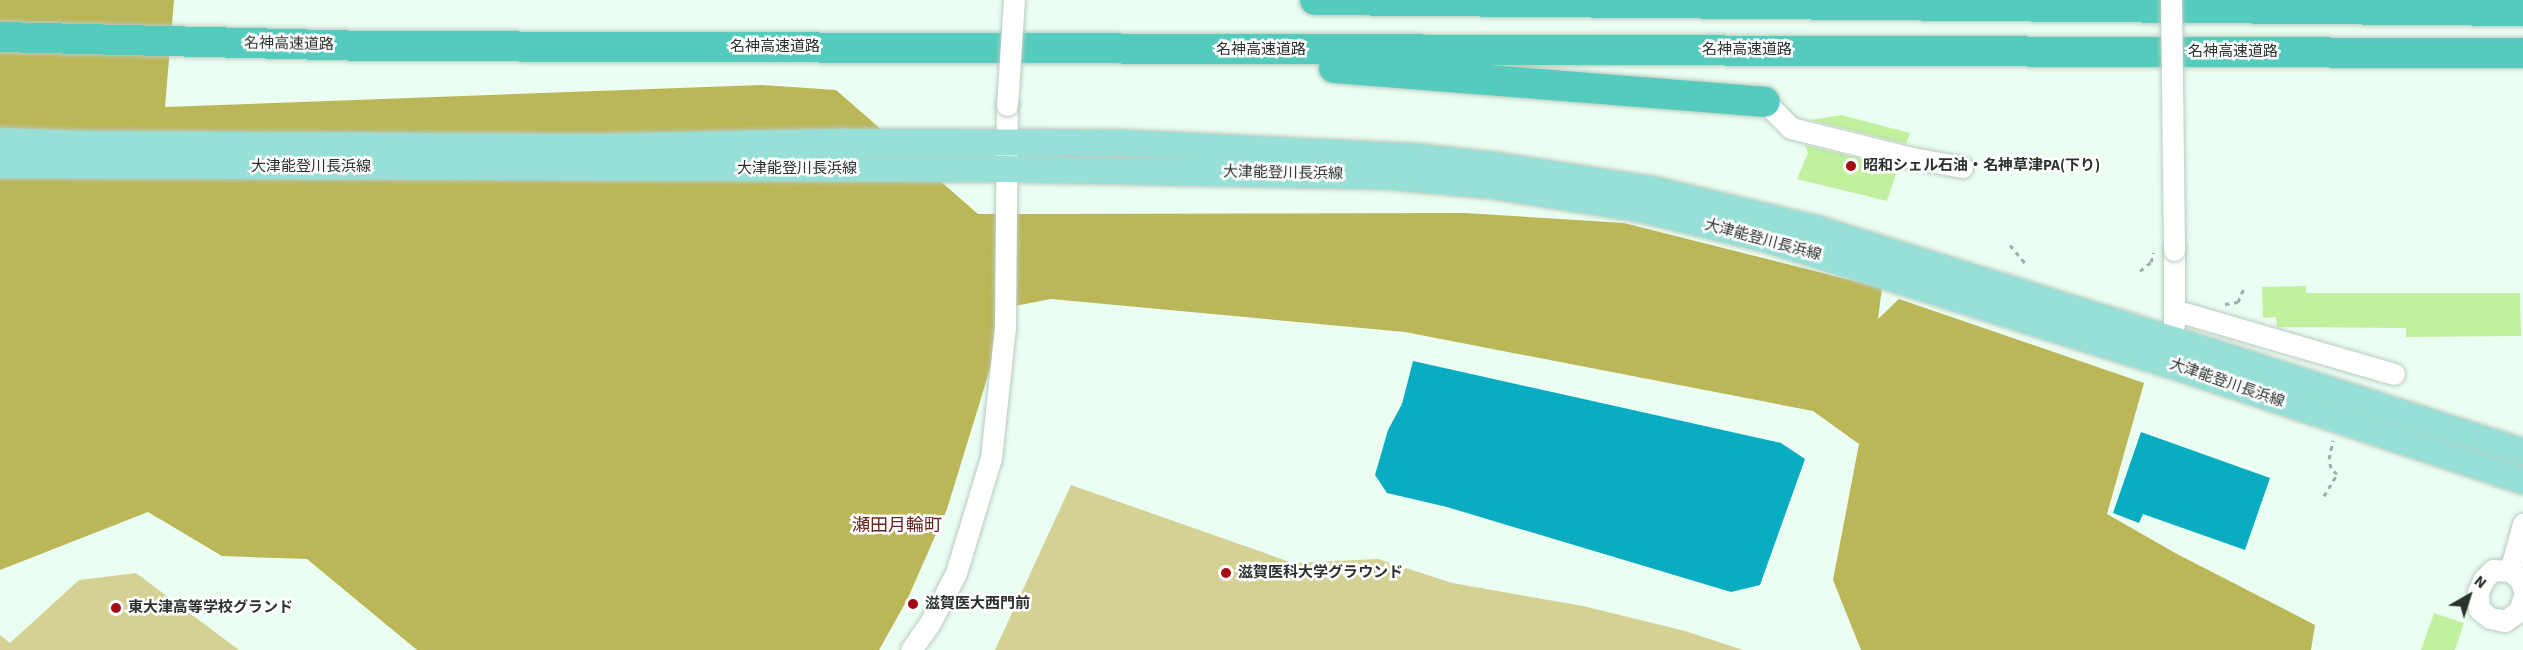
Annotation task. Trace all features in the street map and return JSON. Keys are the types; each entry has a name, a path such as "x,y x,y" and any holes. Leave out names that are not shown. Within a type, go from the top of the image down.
{"highway":[{"path":"1315,0 2523,11"},
{"name":"名神高速道路","path":"0,37 365,46 2523,53"},
{"path":"1134,50 1765,102"}],"main road":[{"name":"大津能登川長浜線","path":"0,141 354,147 596,147 845,142 1006,157"},
{"name":"大津能登川長浜線","path":"0,165 1006,157 1122,142 1417,157 1566,174 1654,190 1820,230 2171,352 2523,481"},
{"name":"大津能登川長浜線","path":"2171,352 2523,452"}],"street":[{"path":"911,650 931,621 956,573 991,458 1005,326 1007,105 1014,0"},
{"path":"2171,0 2166,248 2174,310 2171,352"},
{"path":"1765,102 1791,128 1907,158 1962,167"},
{"path":"2174,310 2394,374"},
{"path":"2510,571 2523,524"},
{"path":"2523,588 2520,579 2510,571 2493,570 2484,579 2478,592 2479,609 2490,618 2505,621 2518,611 2523,599"}],"path":[{"path":"2010,245 2027,265"},
{"path":"2140,272 2166,248"},
{"path":"2324,496 2337,474 2331,468 2329,459 2332,440"}],"shaded area":[{"path":"0,0 174,0 165,107 761,85 836,90 978,214 1465,213 1624,223 1882,288 1878,319 1899,299 2144,383 2107,514 2177,554 2315,625 2311,650 1861,650 1833,580 1859,444 1813,411 1405,332 1051,299 1009,307 947,509 907,600 879,650 417,650 307,559 222,556 148,512 0,570"},
{"name":"滋賀医科大学グラウンド","path":"1071,485 1293,563 1378,559 1452,583 1583,606 1685,631 1743,650 995,650"},
{"name":"東大津高等学校グランド","path":"136,573 239,650 0,650 0,635 10,643 79,580"}],"water":[{"path":"1413,361 1781,443 1805,459 1760,585 1731,592 1447,507 1387,493 1375,475 1388,430 1402,404"},
{"path":"2141,432 2270,478 2245,550 2143,514 2139,523 2113,513"}],"building":[{"path":"1841,115 1910,133 1906,144 1811,120"},
{"path":"1805,145 1898,168 1887,201 1797,179 1808,153"},
{"path":"2306,286 2306,293 2520,293 2521,336 2406,337 2406,328 2277,327 2276,317 2263,318 2262,287"},
{"path":"2434,613 2464,623 2455,650 2421,650"}],"place":[{"name":"昭和シェル石油・名神草津PA(下り)","path":"1851,166"},
{"name":"滋賀医科大学グラウンド","path":"1226,573"},
{"name":"滋賀医大西門前","path":"913,604"},
{"name":"東大津高等学校グランド","path":"116,608"}],"district":[{"name":"瀬田月輪町","path":"897,526"}]}
